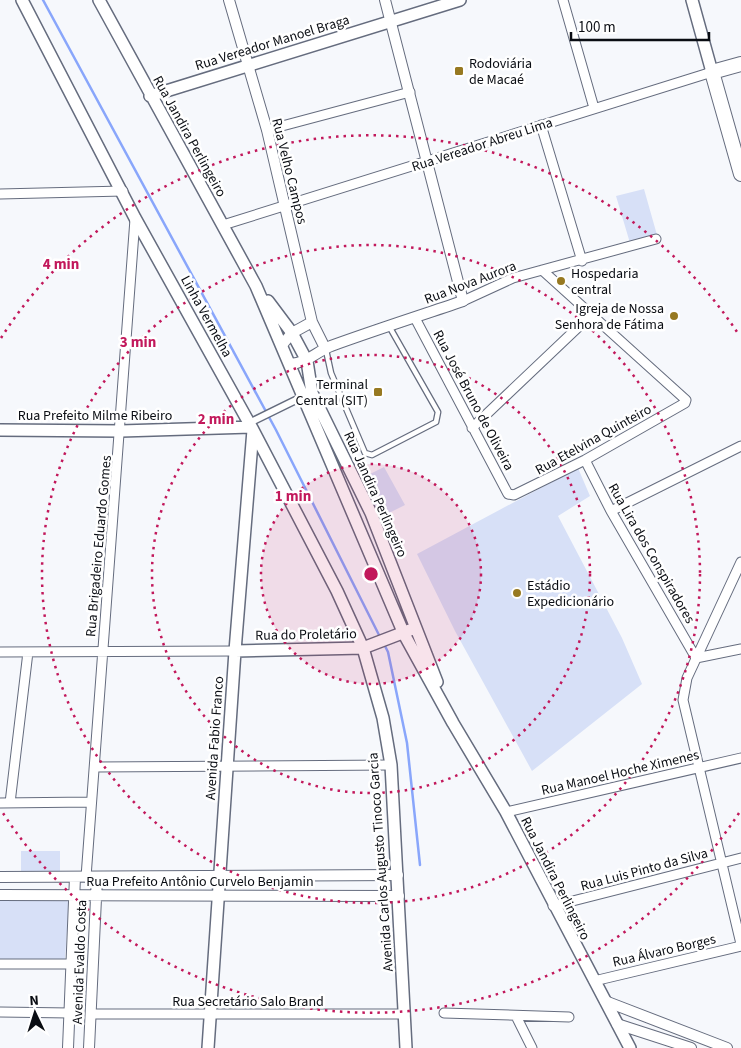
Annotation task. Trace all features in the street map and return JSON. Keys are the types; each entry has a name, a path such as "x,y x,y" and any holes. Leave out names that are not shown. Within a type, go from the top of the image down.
{"highway":[{"name":"Rua Vereador Abreu Lima","path":"712,72 741,64"},
{"path":"712,72 741,174"}],"main road":[{"name":"Linha Vermelha","path":"22,0 136,218 251,427 365,648"},
{"name":"Rua Jandira Perlingeiro","path":"99,0 256,286 357,519 404,634 453,723 506,812 553,906 630,1048"},
{"name":"Rua Vereador Manoel Braga","path":"150,96 460,0"},
{"path":"692,0 712,72"},
{"name":"Rua Jandira Perlingeiro","path":"256,286 292,333 307,361 308,380 315,400 371,513 453,723"},
{"name":"Rua Prefeito Milme Ribeiro","path":"0,430 121,431 251,427"},
{"name":"Avenida Fabio Franco","path":"208,1048 251,427"},
{"path":"250,461 260,459 269,462"},
{"path":"357,519 365,513 371,513"},
{"path":"404,634 415,623"},
{"name":"Rua do Proletário","path":"235,651 365,648 404,634"},
{"name":"Avenida Carlos Augusto Tinoco Garcia","path":"365,648 383,718 391,765 406,1048"}],"street":[{"name":"Rua Velho Campos","path":"229,0 267,130 312,322 325,348"},
{"path":"385,0 463,301"},
{"path":"563,0 594,108"},
{"name":"Rua Vereador Abreu Lima","path":"223,225 285,204 712,72"},
{"path":"267,130 410,92"},
{"path":"541,125 582,261"},
{"path":"0,194 123,191"},
{"name":"Rua Brigadeiro Eduardo Gomes","path":"92,877 91,802 96,767 136,218"},
{"name":"Rua Nova Aurora","path":"307,361 325,348 389,324 414,318 463,301 502,282 656,239"},
{"path":"472,428 592,315 542,270"},
{"name":"Rua Etelvina Quinteiro","path":"510,496 537,486 685,403 686,400 592,315"},
{"name":"Rua José Bruno de Oliveira","path":"414,318 510,496"},
{"path":"282,345 292,333 312,322"},
{"path":"290,364 307,361"},
{"path":"251,427 262,417 304,396"},
{"path":"611,511 741,446"},
{"name":"Rua Lira dos Conspiradores","path":"584,460 611,511 696,658"},
{"path":"741,562 687,678 683,694 698,769 741,945"},
{"path":"696,658 741,649"},
{"path":"0,652 235,651"},
{"path":"10,803 28,652"},
{"name":"Rua Manoel Hoche Ximenes","path":"506,812 741,758"},
{"path":"96,767 391,765"},
{"path":"0,802 91,802"},
{"name":"Rua Luis Pinto da Silva","path":"553,906 741,858"},
{"name":"Rua Prefeito Antônio Curvelo Benjamin","path":"0,877 398,876"},
{"name":"Avenida Evaldo Costa","path":"68,1048 75,877"},
{"name":"Avenida Evaldo Costa","path":"89,1048 95,895 92,877"},
{"name":"Rua Prefeito Antônio Curvelo Benjamin","path":"0,895 399,896"},
{"name":"Rua Álvaro Borges","path":"594,981 741,945"},
{"path":"0,964 72,964"},
{"path":"605,1001 727,1048"},
{"path":"0,1012 70,1013"},
{"path":"444,1013 569,1017"},
{"name":"Rua Secretário Salo Brand","path":"91,1014 405,1014"},
{"path":"516,1016 532,1048"},
{"path":"617,1024 692,1048"}],"lane":[{"path":"325,348 331,373 365,453 372,455 436,422 438,417 438,412 389,324"}],"shaded area":[{"path":"644,189 657,235 630,243 616,196"},
{"path":"384,467 405,505 381,517 362,478"},
{"name":"Estádio Expedicionário","path":"578,468 590,496 558,516 622,638 642,684 532,771 455,631 417,554"},
{"path":"21,851 60,851 60,873 21,874"},
{"path":"0,898 64,899 69,902 65,959 0,961"}],"waterway":[{"path":"43,0 276,430 380,637"},
{"path":"384,644 388,652 407,743 420,865"}],"place":[{"name":"Rodoviária de Macaé","path":"459,71"},
{"name":"Hospedaria central","path":"561,281"},
{"name":"Igreja de Nossa Senhora de Fátima","path":"674,316"},
{"name":"Terminal Central (SIT)","path":"378,392"},
{"name":"Estádio Expedicionário","path":"517,593"}]}
